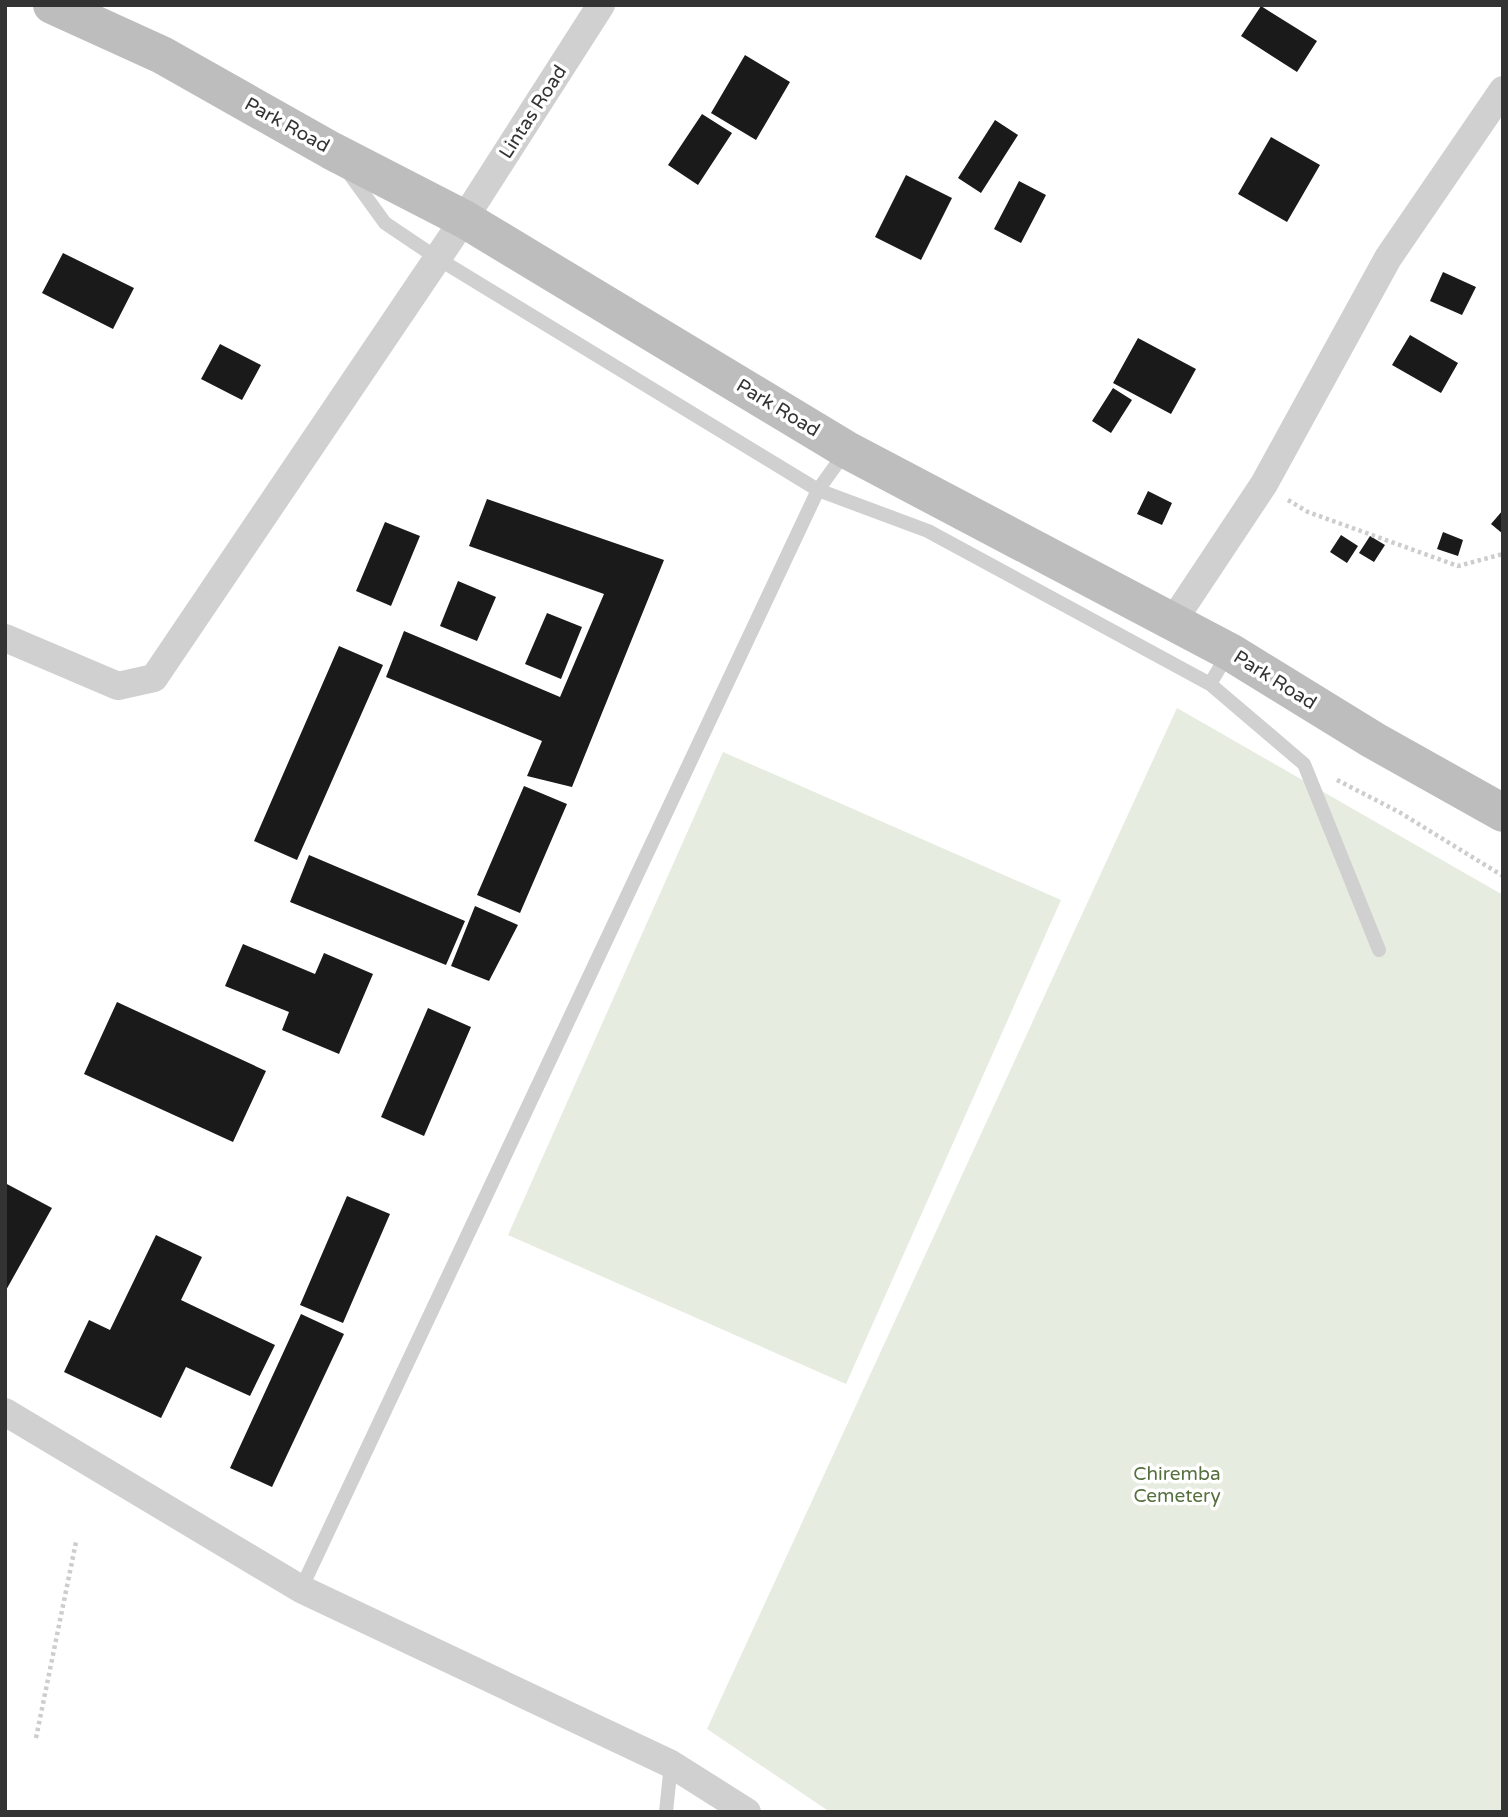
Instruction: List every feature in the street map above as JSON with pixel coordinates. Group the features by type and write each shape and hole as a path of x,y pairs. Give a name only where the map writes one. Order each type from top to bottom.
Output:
{"street":[{"name":"Park Road","path":"52,5 162,55 332,151 464,219 847,450 1230,652 1373,740 1503,813"},
{"name":"Lintas Road","path":"5,638 118,686 154,678 464,219 601,5"},
{"path":"1173,621 1264,484 1388,258 1503,90"},
{"path":"5,1412 301,1589 671,1764 747,1812"}],"lane":[{"path":"332,151 385,223 818,490 928,531 1210,684 1304,764 1379,950"},
{"path":"301,1589 818,490 847,450"},
{"path":"1210,684 1230,652"},
{"path":"666,1812 671,1764"}],"path":[{"path":"1264,484 1308,513 1458,566 1503,554"},
{"path":"1304,764 1399,812 1503,876"},
{"path":"36,1738 76,1542"}],"green space":[{"name":"Chiremba Cemetery","path":"1177,708 1503,895 1503,1812 830,1812 707,1729"},
{"path":"723,752 1061,900 846,1384 508,1235"}],"building":[{"path":"1261,6 1317,41 1297,72 1241,36"},
{"path":"745,55 790,82 756,140 711,113"},
{"path":"702,114 732,133 698,185 668,165"},
{"path":"995,120 1018,135 981,193 958,178"},
{"path":"1271,137 1320,165 1287,222 1238,194"},
{"path":"906,175 952,198 921,260 875,237"},
{"path":"1019,181 1046,195 1021,243 994,229"},
{"path":"63,253 134,288 113,329 42,293"},
{"path":"1443,272 1476,287 1462,315 1430,301"},
{"path":"1410,335 1458,363 1441,393 1392,365"},
{"path":"1138,338 1196,369 1171,414 1113,383"},
{"path":"220,344 261,365 242,400 201,379"},
{"path":"1113,388 1132,400 1111,433 1092,421"},
{"path":"1148,491 1172,503 1162,525 1137,514"},
{"path":"487,499 664,560 572,787 527,776 542,741 386,677 404,631 560,697 604,594 469,546"},
{"path":"1503,510 1503,534 1491,524"},
{"path":"385,522 420,536 391,606 356,591"},
{"path":"1443,532 1463,540 1458,556 1437,549"},
{"path":"1341,535 1358,546 1347,563 1330,552"},
{"path":"1370,536 1385,545 1374,562 1359,553"},
{"path":"458,581 496,597 477,641 440,626"},
{"path":"547,613 582,627 561,679 525,664"},
{"path":"339,646 383,665 297,860 254,841"},
{"path":"524,786 567,804 520,913 477,895"},
{"path":"309,855 465,921 446,965 290,902"},
{"path":"475,906 518,925 489,981 451,966"},
{"path":"243,944 315,974 324,953 373,974 339,1054 282,1030 289,1012 225,986"},
{"path":"117,1002 266,1071 233,1142 84,1074"},
{"path":"428,1008 471,1027 424,1136 381,1117"},
{"path":"5,1183 52,1208 5,1292"},
{"path":"347,1196 390,1214 343,1323 300,1305"},
{"path":"156,1235 202,1257 181,1300 275,1345 250,1396 186,1367 161,1418 64,1372 89,1320 110,1330"},
{"path":"301,1314 344,1334 272,1487 230,1468"}]}
